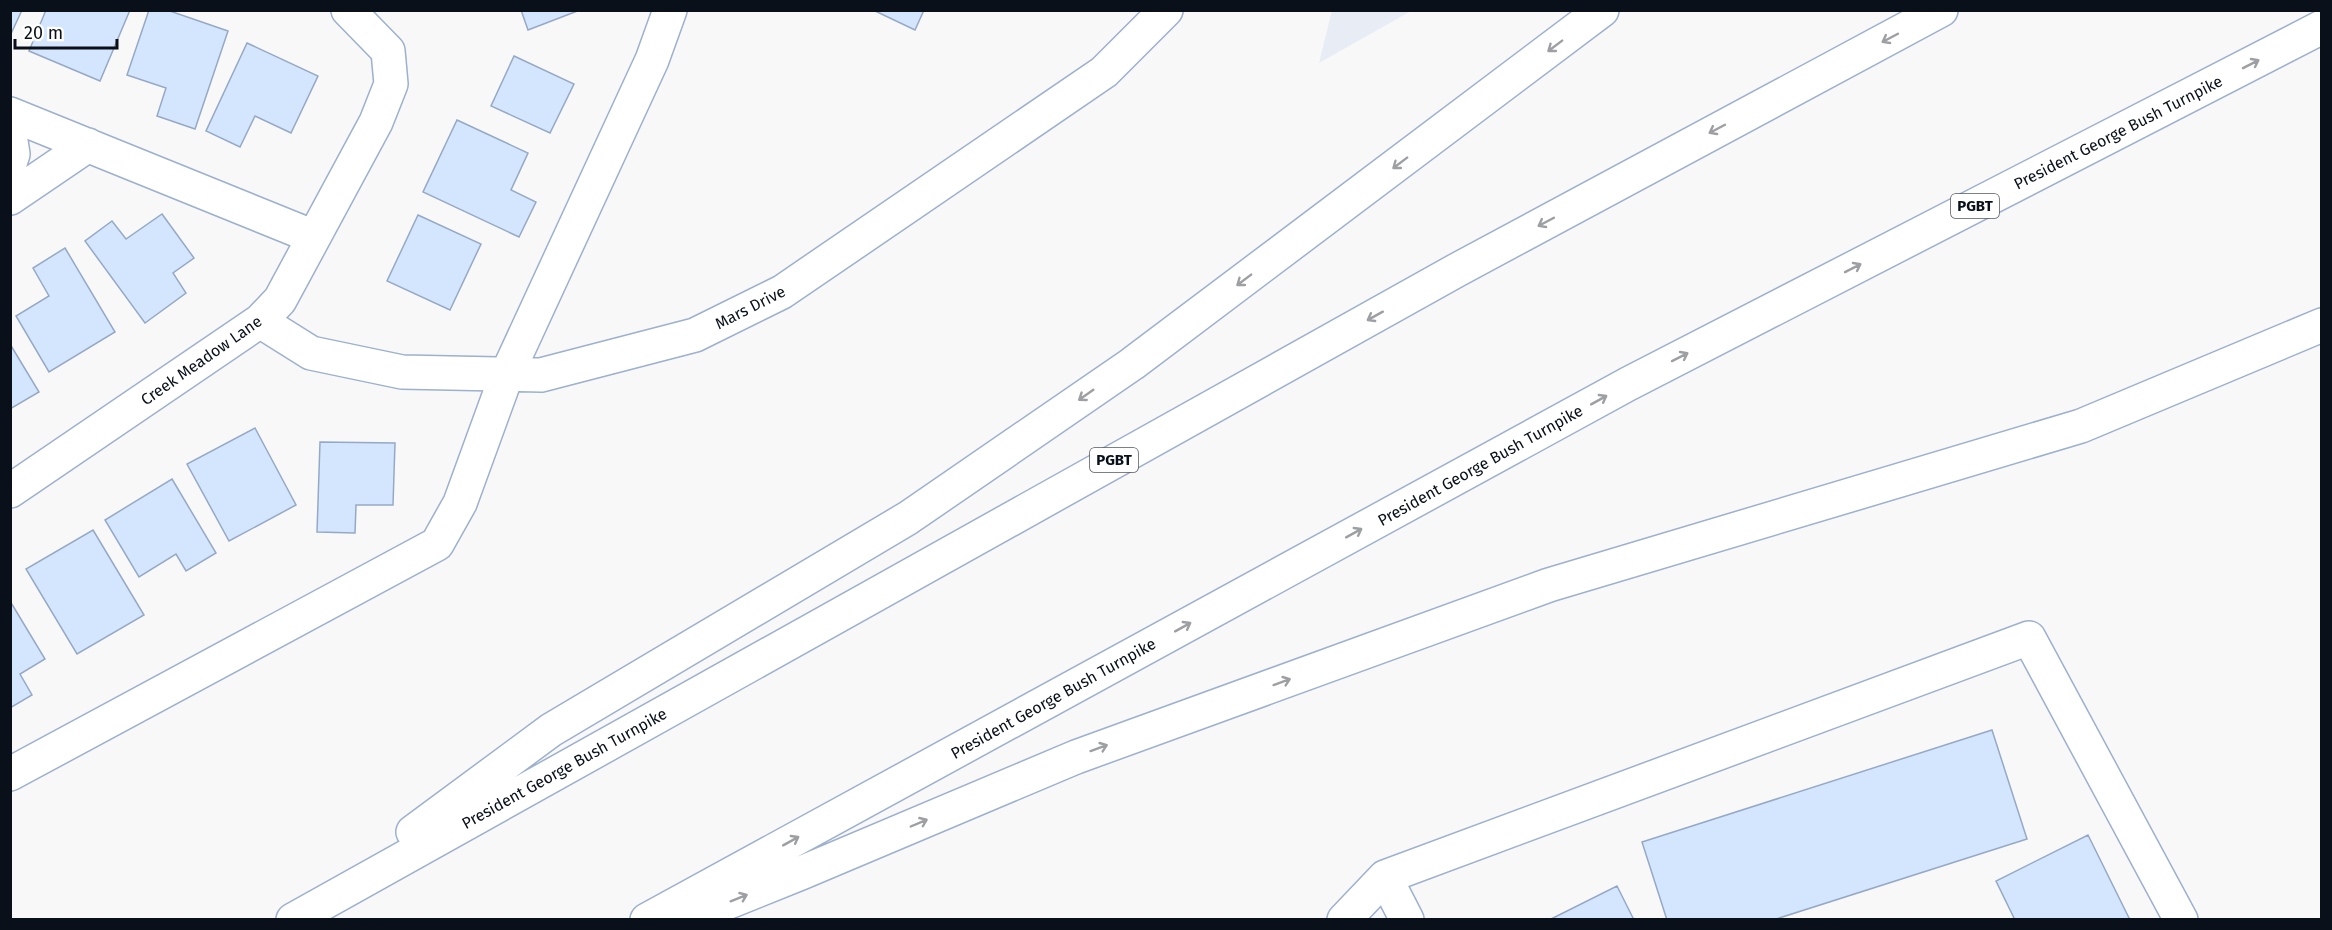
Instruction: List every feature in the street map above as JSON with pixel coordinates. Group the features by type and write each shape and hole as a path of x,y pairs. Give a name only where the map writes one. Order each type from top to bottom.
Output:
{"main road":[{"name":"Creek Meadow Lane","path":"10,491 260,321 280,300 376,122 391,84 388,51 348,10"},
{"path":"10,774 437,544 460,503 507,374 652,60 670,10"},
{"name":"Mars Drive","path":"260,321 311,353 402,372 541,375 695,335 782,292 1104,72 1166,10"},
{"path":"296,918 551,730 908,518 1122,370 1602,10"},
{"name":"President George Bush Turnpike","path":"296,918 1418,292 1941,10"},
{"name":"President George Bush Turnpike","path":"647,920 1628,384 2322,27"},
{"path":"10,114 314,237"},
{"path":"10,135 13,154 10,163"},
{"path":"10,198 88,145"},
{"path":"684,920 1109,744 1549,585 2081,426 2322,325"},
{"path":"1344,920 1385,877 2029,638 2181,920"},
{"path":"1385,877 1407,920"}],"shaded area":[{"path":"1332,10 1411,10 1411,11 1319,63"}],"building":[{"path":"10,10 22,10 10,36"},
{"path":"46,10 130,10 100,81 29,51"},
{"path":"149,10 167,10 228,31 195,129 157,116 166,88 127,75"},
{"path":"521,10 580,10 528,30"},
{"path":"873,10 924,10 915,30"},
{"path":"247,43 318,76 291,133 255,116 240,147 206,131"},
{"path":"514,56 574,84 550,133 491,106"},
{"path":"457,120 528,153 511,190 536,202 519,237 423,192"},
{"path":"162,214 194,258 173,273 186,293 145,323 85,241 112,221 126,239"},
{"path":"418,215 481,244 450,310 387,281"},
{"path":"65,248 115,332 49,372 16,316 49,296 33,268"},
{"path":"10,344 39,392 10,409"},
{"path":"255,428 296,505 229,541 187,464"},
{"path":"320,442 395,443 393,505 356,505 355,533 317,532"},
{"path":"172,479 216,553 186,571 176,554 139,577 105,520"},
{"path":"93,530 144,615 77,654 26,569"},
{"path":"10,601 45,659 20,674 32,695 10,708"},
{"path":"1992,730 2027,839 1773,920 1667,920 1642,842"},
{"path":"2088,835 2130,920 2015,920 1996,881"},
{"path":"1617,886 1634,920 1549,920"}]}
